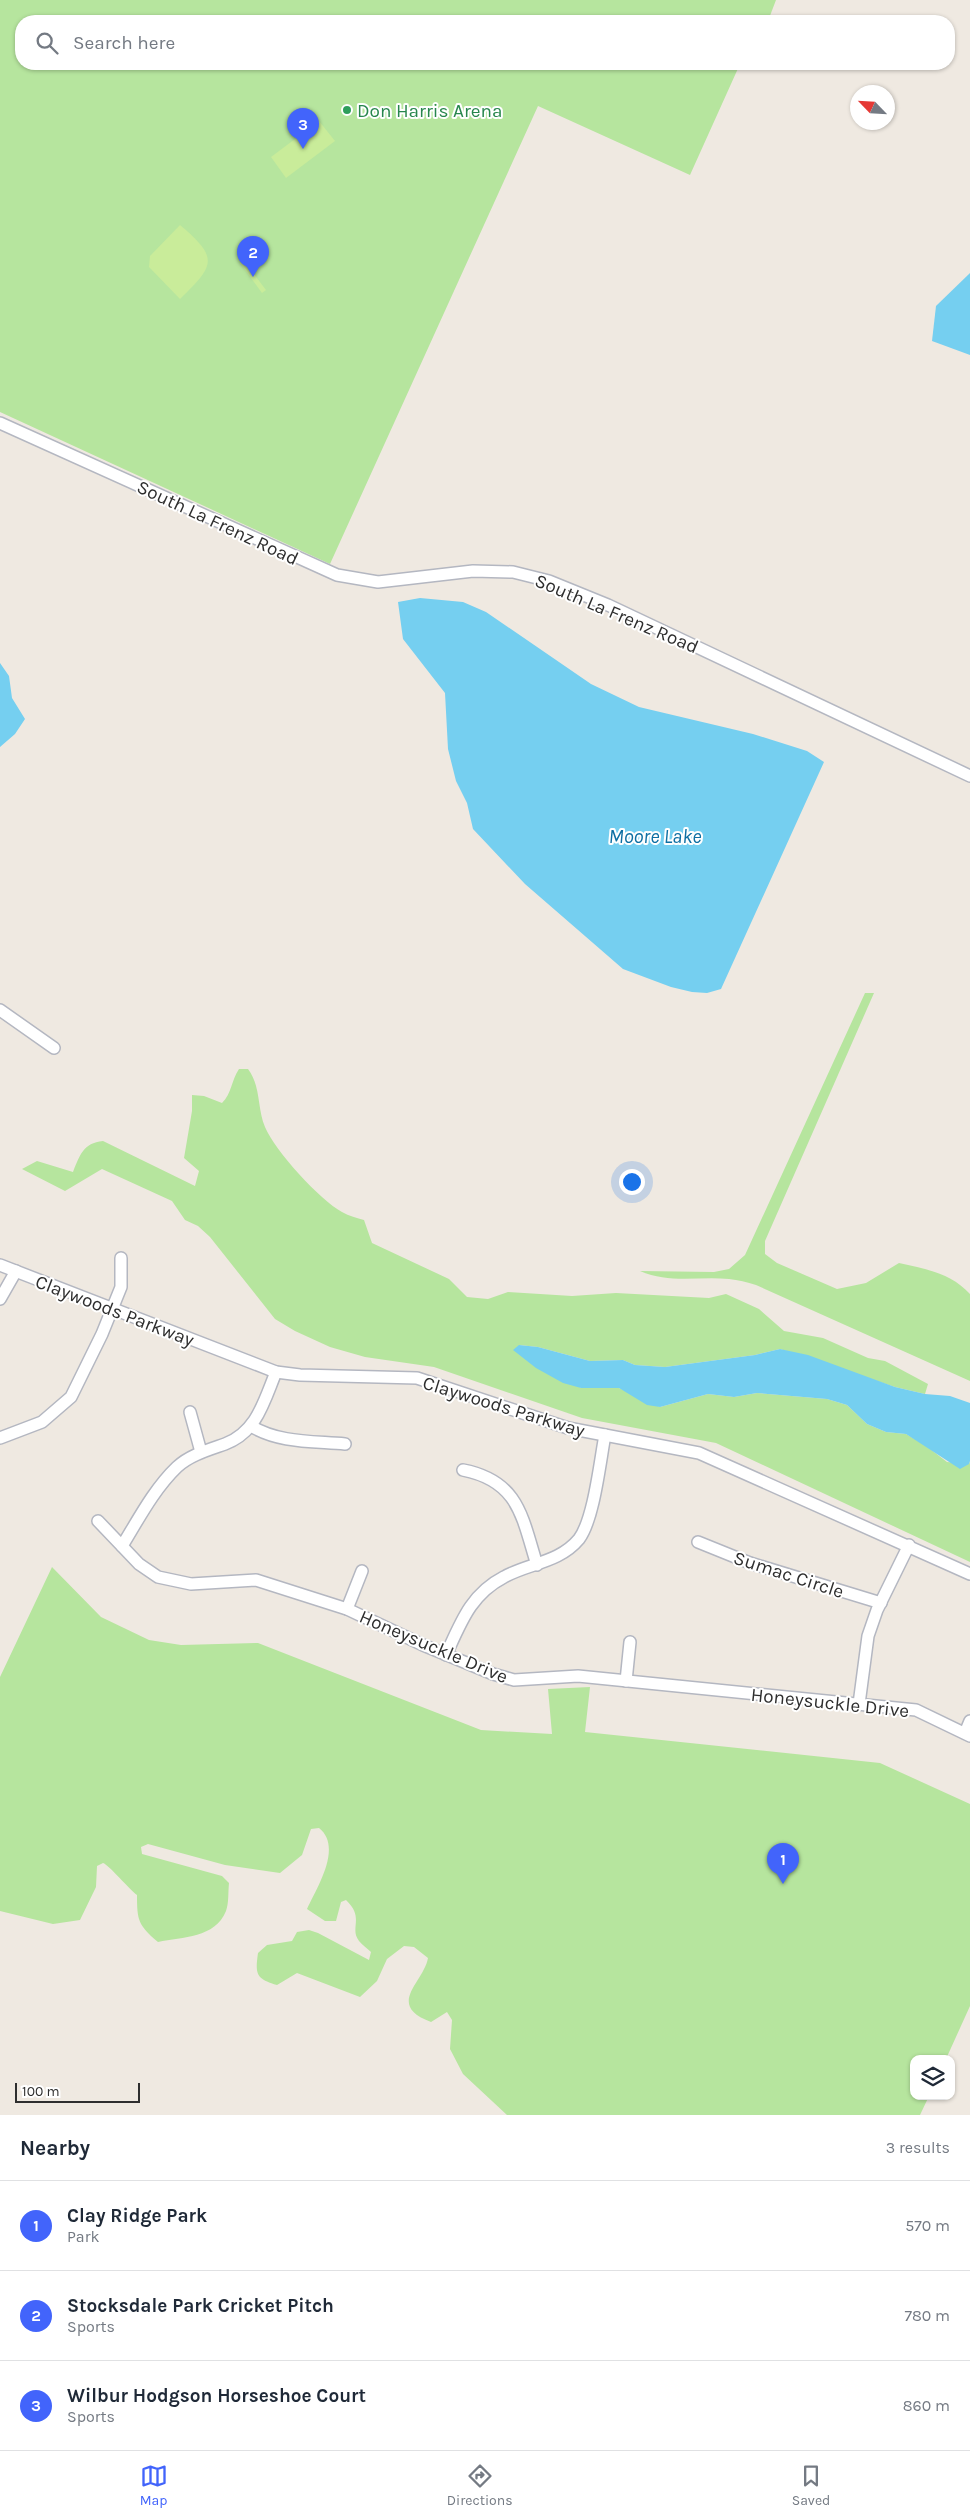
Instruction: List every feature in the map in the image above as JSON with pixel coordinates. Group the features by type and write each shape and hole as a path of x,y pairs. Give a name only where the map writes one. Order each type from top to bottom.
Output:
{"street":[{"name":"South La Frenz Road","path":"0,423 337,575 378,582 494,571 532,575 549,581 608,605 969,774"},
{"path":"0,1010 54,1048"},
{"path":"0,1438 42,1422 71,1397 82,1378 121,1287 121,1258"},
{"name":"Claywoods Parkway","path":"0,1265 113,1307 164,1330 276,1372 300,1375 418,1378 568,1428 699,1453 909,1545 970,1574"},
{"path":"0,1300 16,1271"},
{"path":"122,1546 156,1492 177,1467 200,1452 226,1444 243,1435 251,1426 257,1419 276,1372"},
{"path":"190,1412 200,1452"},
{"path":"251,1426 267,1436 288,1440 345,1444"},
{"path":"446,1654 467,1608 487,1588 505,1576 537,1565 565,1551 579,1539 588,1522 605,1435"},
{"path":"462,1470 483,1474 507,1490 516,1502 537,1565"},
{"name":"Honeysuckle Drive","path":"98,1521 139,1564 158,1577 174,1582 192,1584 256,1580 347,1609 493,1674 514,1680 578,1676 916,1710 967,1735"},
{"name":"Sumac Circle","path":"698,1542 750,1563 881,1603"},
{"path":"858,1704 868,1636 881,1603 909,1545"},
{"path":"347,1609 362,1571"},
{"path":"626,1681 630,1642"},
{"path":"967,1735 970,1720"}],"green space":[{"path":"0,0 776,0 770,15 15,15 15,70 737,70 690,175 538,106 330,564 0,412"},
{"path":"319,121 335,141 286,178 271,157"},
{"path":"180,225 201,246 208,262 200,278 180,299 149,267 150,256"},
{"path":"244,261 266,290 262,293 240,263"},
{"path":"865,993 874,993 765,1241 765,1254 777,1263 837,1289 866,1283 899,1263 937,1273 955,1281 970,1294 970,1381 756,1285 718,1278 684,1279 662,1277 640,1271 714,1272 729,1269 745,1255"},
{"path":"239,1069 248,1069 252,1076 265,1127 270,1137 299,1174 322,1197 342,1212 364,1220 372,1243 449,1279 467,1297 488,1299 508,1292 572,1296 616,1293 709,1298 726,1294 759,1309 784,1331 823,1338 868,1358 885,1361 928,1384 925,1394 895,1387 780,1349 755,1355 665,1367 635,1365 623,1360 590,1361 538,1347 519,1345 581,1388 619,1388 660,1407 708,1394 734,1397 757,1393 827,1399 847,1405 867,1424 886,1432 906,1434 925,1445 947,1462 969,1464 970,1461 970,1562 716,1443 582,1418 434,1367 365,1357 330,1347 295,1331 275,1319 210,1237 198,1226 185,1220 172,1201 102,1169 65,1191 22,1169 37,1161 73,1172 83,1151 91,1144 103,1141 195,1186 199,1171 184,1158 192,1111 192,1095 204,1096 222,1103 228,1095"},
{"path":"52,1567 101,1617 149,1640 181,1645 258,1643 481,1730 552,1734 548,1689 590,1687 585,1732 880,1763 970,1804 970,2006 948,2055 910,2055 910,2100 927,2100 920,2115 507,2115 463,2074 450,2049 452,2020 447,2012 431,2022 418,2015 411,2008 409,2001 411,1993 428,1958 414,1947 404,1946 387,1959 377,1981 360,1997 297,1973 277,1985 258,1975 258,1953 267,1945 292,1941 297,1932 309,1930 369,1960 371,1952 356,1936 355,1912 346,1900 341,1902 336,1921 325,1921 307,1909 322,1879 328,1856 329,1846 326,1836 319,1828 311,1829 302,1855 280,1873 225,1865 148,1844 141,1847 142,1854 222,1876 229,1883 227,1908 221,1920 214,1927 197,1935 158,1942 146,1931 140,1922 137,1910 137,1895 103,1863 97,1866 96,1887 80,1920 53,1924 0,1911 0,1677"}],"water":[{"path":"970,273 970,355 932,341 936,306"},
{"name":"Moore Lake","path":"420,598 463,602 486,612 591,684 639,707 753,734 807,751 824,762 721,989 707,993 692,992 671,987 623,969 525,884 473,829 467,803 456,781 448,749 445,693 403,639 398,602"},
{"path":"0,663 9,676 12,698 25,719 15,734 0,747"},
{"path":"519,1345 538,1347 590,1361 623,1360 635,1365 665,1367 755,1355 780,1349 808,1355 895,1387 925,1394 950,1396 970,1403 970,1461 969,1464 960,1469 906,1434 886,1432 867,1424 847,1405 827,1399 757,1393 734,1397 708,1394 660,1407 647,1405 619,1388 581,1388 563,1383 536,1368 513,1350"}],"place":[{"name":"Don Harris Arena","path":"347,110"},
{"name":"Wilbur Hodgson Horseshoe Court","path":"303,149"},
{"name":"Stocksdale Park Cricket Pitch","path":"253,277"},
{"name":"Clay Ridge Park","path":"783,1884"}]}
